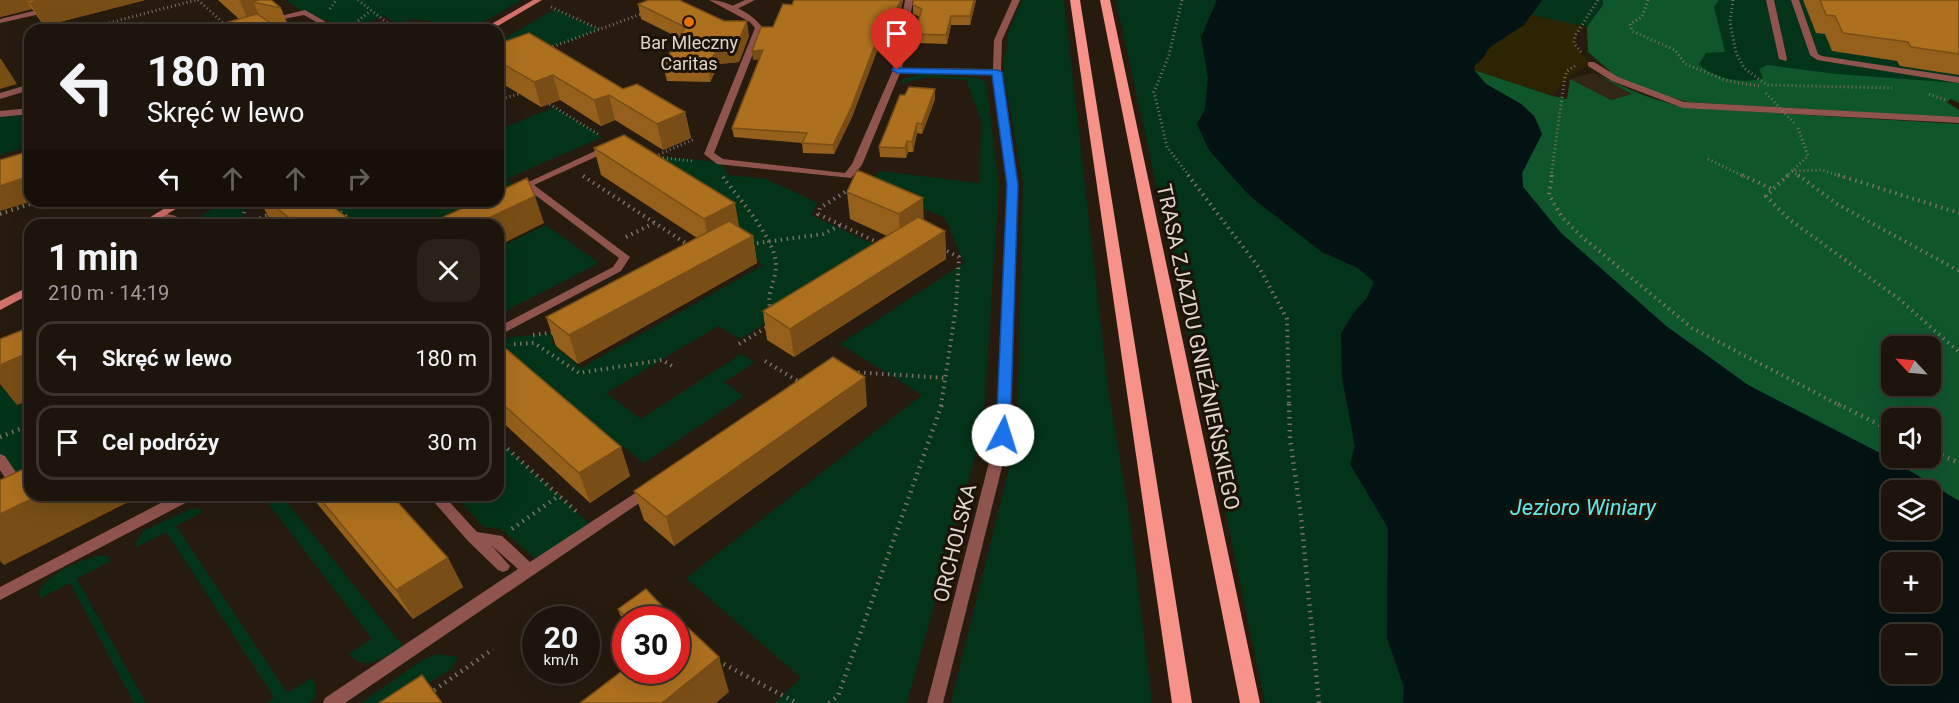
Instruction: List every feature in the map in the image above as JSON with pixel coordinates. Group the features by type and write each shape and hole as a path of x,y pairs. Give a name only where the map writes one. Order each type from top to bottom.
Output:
{"main road":[{"path":"1075,0 1182,703"},
{"name":"TRASA ZJAZDU GNIEŹNIEŃSKIEGO","path":"1105,0 1250,703"}],"street":[{"path":"496,24 538,0"},
{"path":"713,0 753,20 759,28 709,154 720,162 848,176 857,165 897,70 909,0"},
{"path":"730,9 751,0"},
{"name":"ORCHOLSKA","path":"934,703 1003,435 1012,185 997,72 998,40 1016,0"},
{"path":"1770,0 1783,59"},
{"path":"1796,0 1814,55 1820,58 1959,80"},
{"path":"0,21 57,7"},
{"path":"255,23 295,12 305,12 326,24"},
{"path":"1591,64 1615,79 1683,105 1959,120"},
{"path":"897,70 997,72"},
{"path":"0,96 24,89"},
{"path":"0,114 24,112"},
{"path":"504,329 617,269 625,257 527,185 615,145"},
{"path":"153,219 174,207"},
{"path":"160,215 173,219"},
{"path":"0,306 24,292"},
{"path":"0,459 24,495"},
{"path":"331,703 662,481"},
{"path":"0,594 177,501"},
{"path":"440,501 503,566"},
{"path":"473,537 497,540 529,570"}],"path":[{"path":"105,24 197,0 224,24"},
{"path":"358,0 389,24"},
{"path":"1182,0 1169,55 1154,92 1167,147 1260,269 1287,319 1290,438 1301,517 1319,703"},
{"path":"1591,64 1574,43 1575,36 1598,0"},
{"path":"1648,0 1642,17 1630,24 1632,31 1675,50 1685,64 1728,81 1759,86 1767,85"},
{"path":"550,7 599,30"},
{"path":"354,24 370,11"},
{"path":"543,50 649,11"},
{"path":"1591,64 1571,67 1565,76 1549,195 1558,212 1581,236 1692,328 1776,374 1881,426"},
{"path":"1759,86 1801,132 1808,156 1766,196 1791,220 1899,299 1959,352"},
{"path":"504,97 532,92"},
{"path":"539,97 629,154 720,162 722,176 768,242 776,265 766,300 772,315"},
{"path":"654,157 720,128"},
{"path":"1708,159 1772,189"},
{"path":"568,166 695,249"},
{"path":"1792,171 1822,170 1959,213"},
{"path":"581,175 591,171"},
{"path":"1792,171 1837,204 1959,271"},
{"path":"848,176 853,186 819,208 818,214 882,245"},
{"path":"0,214 24,206"},
{"path":"334,207 350,219"},
{"path":"258,219 273,213"},
{"path":"609,245 655,223"},
{"path":"746,244 824,234 841,225"},
{"path":"829,703 838,696 943,400 956,307 959,257 934,244"},
{"path":"739,345 776,322"},
{"path":"532,335 553,333 562,329"},
{"path":"510,344 534,343 579,373 662,360 672,366"},
{"path":"765,361 803,385"},
{"path":"842,375 853,372 947,378"},
{"path":"0,436 24,427"},
{"path":"504,445 593,527"},
{"path":"1941,455 1959,463"},
{"path":"497,540 560,495"},
{"path":"423,698 493,649"},
{"path":"708,656 798,703"}],"shaded area":[{"path":"1592,73 1633,94 1611,100 1570,79"}],"green space":[{"path":"286,0 522,0 479,24 446,24 414,19 397,24 384,16 363,24 335,24 327,20 316,22"},
{"path":"1022,0 1064,0 1108,388 1130,520 1152,703 951,703 1017,436 1023,183 1004,76 1003,55 1006,54 1008,32"},
{"path":"1116,0 1217,0 1201,37 1208,77 1205,110 1197,124 1255,200 1322,252 1358,268 1375,282 1367,298 1352,315 1348,404 1355,446 1351,464 1388,528 1387,638 1404,687 1403,703 1265,703"},
{"path":"1542,0 1959,0 1959,103 1951,99 1946,102 1959,110 1688,102 1603,72 1610,71 1588,52 1587,27 1531,15"},
{"path":"1603,0 1719,0 1714,7 1725,52 1706,53 1699,64 1712,73 1729,79 1755,80 1763,78 1759,69 1767,65 1837,74 1959,83 1959,103 1951,99 1946,102 1959,110 1959,118 1688,102 1666,96 1603,72 1610,71 1588,52 1587,27 1603,5"},
{"path":"555,9 599,30 504,64 504,39"},
{"path":"1474,70 1567,99 1570,79 1611,100 1632,94 1594,73 1652,98 1690,108 1959,124 1959,501 1941,491 1941,480 1921,480 1899,468 1941,468 1941,408 1881,408 1881,458 1748,385 1666,326 1561,233 1523,187 1522,173 1542,134 1534,116 1521,104 1486,84"},
{"path":"921,74 977,78 986,82 999,185 983,428 907,703 775,703 801,678 686,578 922,395 840,344 964,263 945,218 871,186 879,171 980,183 981,120 966,80 927,77 900,84 903,79"},
{"path":"555,107 602,137 506,179 512,185 504,186 504,128"},
{"path":"24,114 24,148 0,155 0,116"},
{"path":"629,154 720,162 728,175 766,179 818,203 811,215 886,250 740,339 718,326 606,393 641,419 741,354 755,362 724,382 744,396 644,463 509,359 504,352 504,341 511,337 553,333 552,343 581,368 763,265 727,242"},
{"path":"527,185 543,196 493,219 350,219 334,207 504,207 504,186"},
{"path":"216,207 245,207 242,219 195,219"},
{"path":"546,225 599,263 504,312 504,245"},
{"path":"4,385 17,405 24,402 24,499 0,517 12,477 0,459 0,387"},
{"path":"504,445 593,527 541,563 501,529 484,527 460,501 504,501"},
{"path":"267,501 286,501 403,646 369,663 355,660 349,654 372,639"},
{"path":"191,509 199,509 203,512 176,526 287,693 311,678 315,683 315,697 310,703 267,703 274,697 166,532 137,547 135,544 143,531"},
{"path":"106,555 111,561 77,579 146,703 134,703 70,583 41,598 38,592 50,578 68,567 87,559"},
{"path":"437,654 458,657 452,668 400,703 361,703 422,660"}],"sand":[{"path":"1531,15 1582,26 1575,36 1574,43 1591,64 1570,75 1553,96 1474,70 1475,65 1490,47 1522,25"}],"water":[{"name":"Jezioro Winiary","path":"1217,0 1542,0 1524,25 1490,47 1475,65 1474,70 1486,84 1521,104 1534,116 1542,134 1522,173 1523,187 1561,233 1666,326 1748,385 1881,453 1881,468 1905,468 1925,480 1881,480 1881,540 1941,540 1941,490 1959,501 1959,703 1403,703 1404,687 1387,638 1388,528 1350,464 1355,446 1342,378 1341,334 1352,315 1367,298 1374,282 1358,268 1322,252 1255,200 1209,150 1197,124 1205,110 1208,77 1201,37"}],"building":[{"path":"271,0 281,8 253,2"},
{"path":"649,0 679,0 724,21 747,21 736,47 717,49 708,66 663,65 685,27 638,4"},
{"path":"794,0 901,0 885,34 879,34 851,108 833,145 802,143 807,133 732,128 763,50 752,51 761,27 773,27 783,4 792,5"},
{"path":"913,0 974,0 970,16 951,16 946,35 914,34 922,9 913,5"},
{"path":"1820,0 1959,0 1959,54 1911,47 1908,42 1843,33 1835,16 1826,15"},
{"path":"257,14 272,24 221,24"},
{"path":"529,33 623,89 637,84 685,112 657,124 609,95 594,100 553,75 534,82 504,64 504,42"},
{"path":"909,87 935,89 922,124 917,123 912,142 907,141 905,148 879,147 900,95 905,95"},
{"path":"624,135 735,203 704,219 594,148"},
{"path":"24,153 24,178 0,186 0,160"},
{"path":"857,170 923,198 899,214 847,192"},
{"path":"527,178 535,196 487,219 439,219 465,207 504,207 504,189"},
{"path":"276,207 333,207 349,219 290,219"},
{"path":"918,217 945,231 790,329 763,311"},
{"path":"729,221 753,236 569,335 546,317"},
{"path":"24,329 24,355 0,365 0,339"},
{"path":"504,347 621,447 579,473 504,405"},
{"path":"833,357 865,377 666,517 634,491"},
{"path":"24,469 24,501 27,501 0,514 0,480"},
{"path":"322,501 396,501 448,558 396,590"},
{"path":"646,589 662,606 622,606"},
{"path":"690,630 719,657 690,680"},
{"path":"422,675 442,703 379,703"},
{"path":"612,679 612,684 686,684 662,703 580,703"}],"place":[{"name":"Bar Mleczny Caritas","path":"689,22"}],"route":[{"path":"897,70 997,72 1012,185 1006,406 1003,435"}]}
